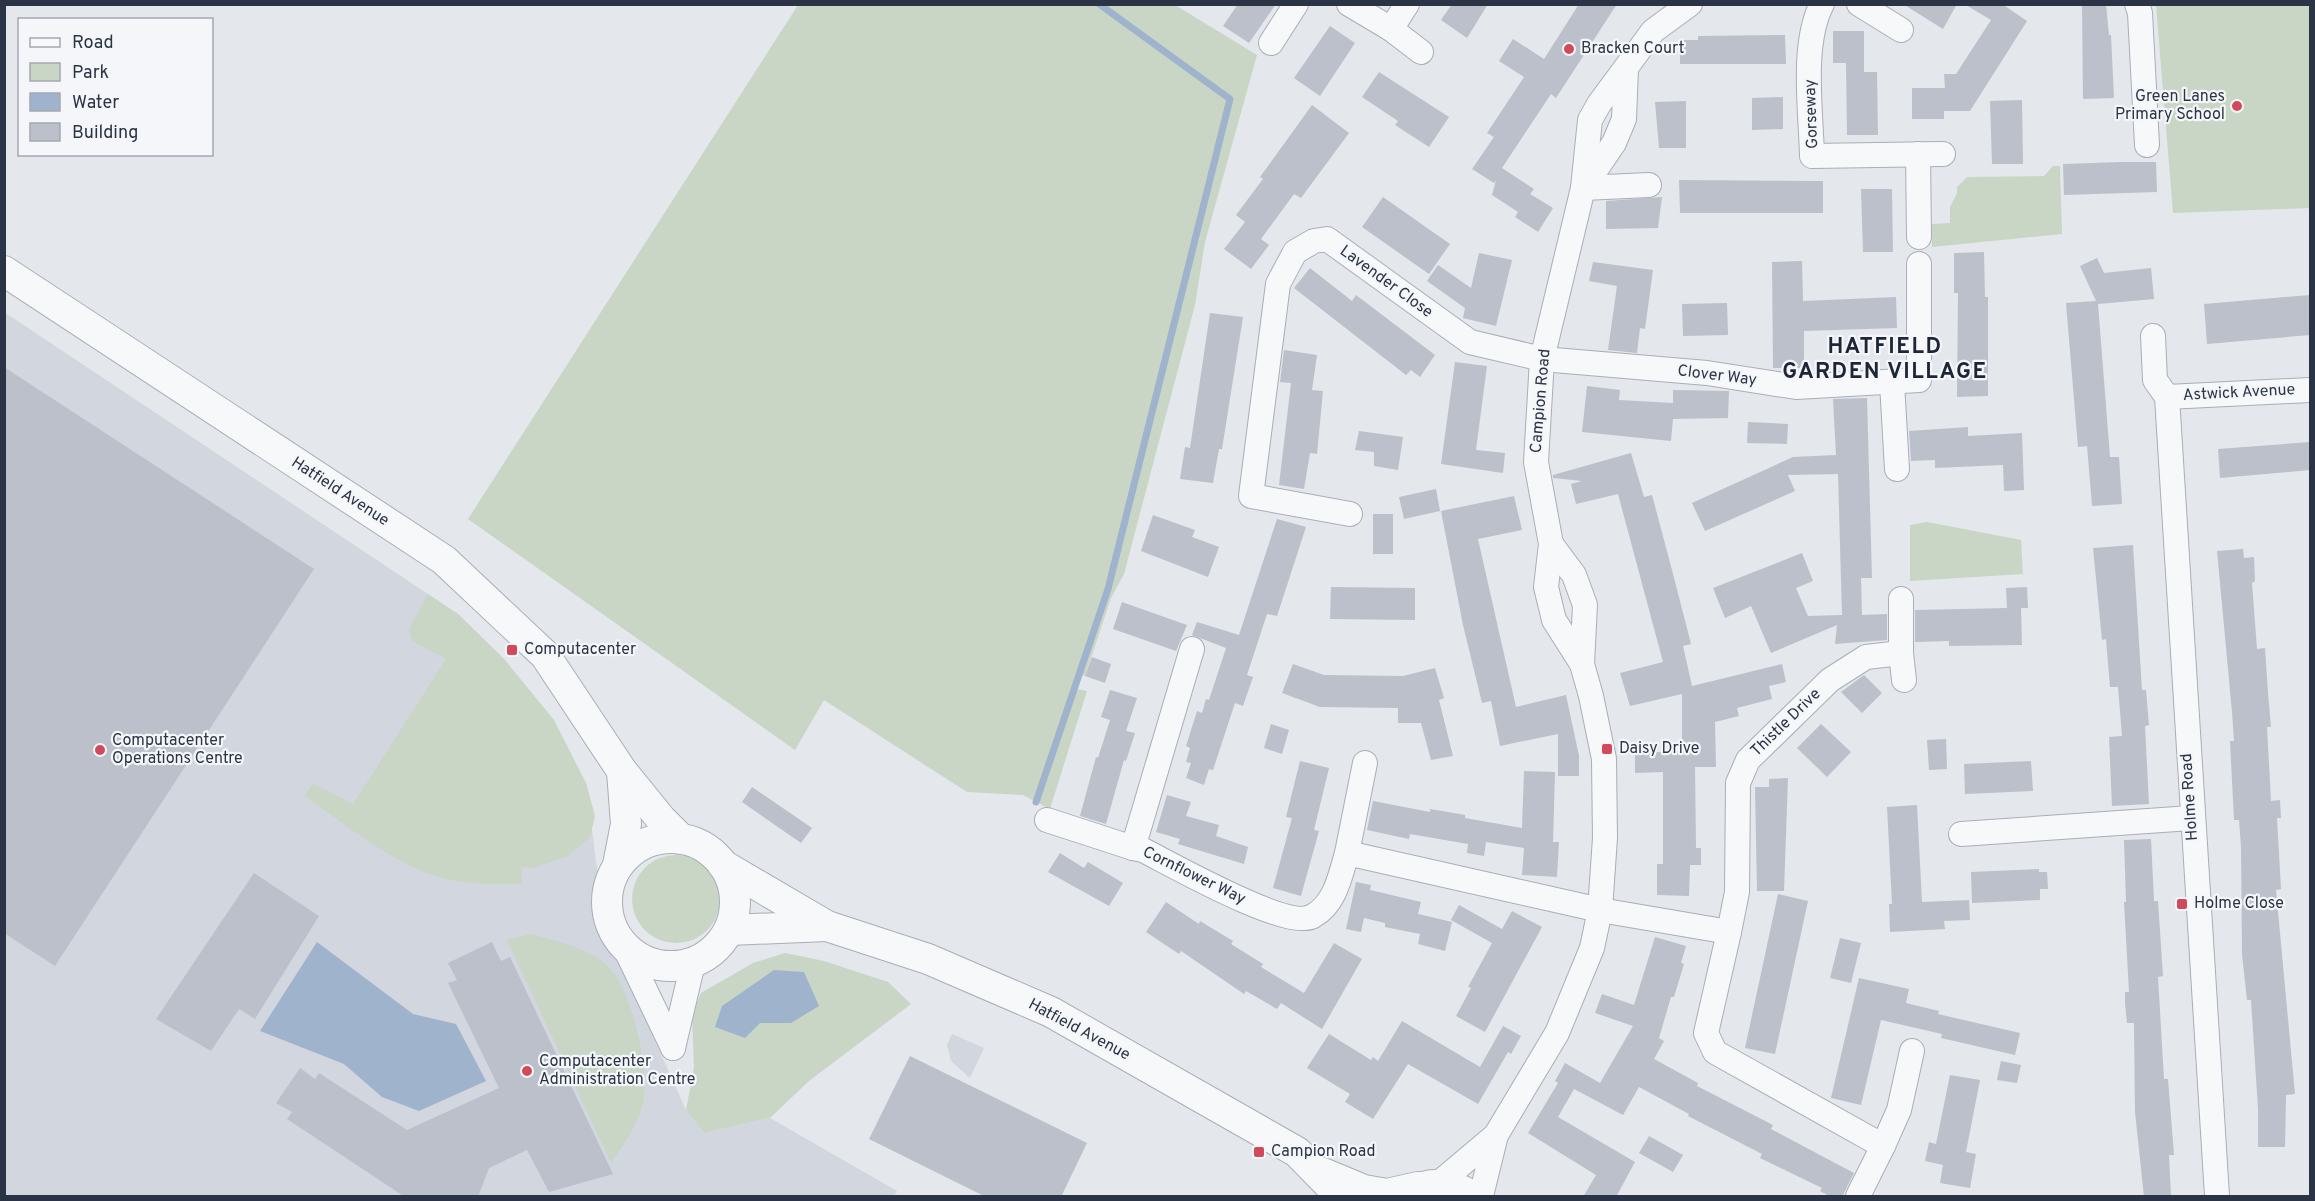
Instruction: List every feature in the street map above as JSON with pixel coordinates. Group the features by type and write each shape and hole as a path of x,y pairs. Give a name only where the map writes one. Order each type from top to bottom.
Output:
{"street":[{"path":"1271,43 1296,4"},
{"path":"1349,4 1391,29 1421,52"},
{"path":"1391,29 1407,4"},
{"name":"Campion Road","path":"1582,664 1564,639 1551,610 1546,587 1551,544 1536,462 1542,359 1583,188 1614,143 1624,119 1626,69 1653,32 1690,4"},
{"name":"Gorseway","path":"1822,4 1815,18 1810,49 1812,156 1943,154"},
{"path":"1858,4 1901,30"},
{"path":"2137,4 2140,13 2147,146"},
{"path":"1918,154 1919,237"},
{"path":"1583,188 1649,185"},
{"name":"Lavender Close","path":"1350,514 1251,496 1278,284 1295,252 1314,241 1327,239 1470,342 1542,359"},
{"name":"Clover Way","path":"1542,359 1707,373 1796,387 1919,380 1919,264"},
{"name":"Hatfield Avenue","path":"4,271 444,560 545,655 622,771 661,819 681,839"},
{"path":"2153,336 2155,380 2167,397"},
{"path":"1892,383 1897,468"},
{"name":"Astwick Avenue","path":"2167,397 2310,390"},
{"name":"Holme Road","path":"2167,397 2217,1197"},
{"name":"Campion Road","path":"1496,1135 1557,1033 1592,948 1600,910 1605,838 1604,759 1582,664 1585,605 1574,575 1551,544"},
{"path":"1901,599 1901,652 1904,680"},
{"name":"Cornflower Way","path":"1192,649 1133,848 1143,850 1236,898 1289,918 1310,918 1327,907 1338,882 1347,853 1365,763"},
{"name":"Thistle Drive","path":"1729,932 1737,892 1738,783 1748,760 1830,680 1866,657 1901,652"},
{"name":"Hatfield Avenue","path":"618,865 626,824 622,771"},
{"path":"1961,834 2192,818"},
{"path":"1047,820 1133,848"},
{"path":"625,948 654,964 670,967 693,963 706,956 722,941 729,930 735,910 733,888 723,866 701,846 681,839 649,842 635,849 618,865 606,898 608,914 617,938 625,948 673,1048 693,963"},
{"path":"1347,853 1600,910 1729,932 1706,1034 1715,1052 1883,1146"},
{"name":"Hatfield Avenue","path":"723,866 827,926 928,959 1051,1012 1297,1152 1340,1197"},
{"name":"Hatfield Avenue","path":"729,930 827,926"},
{"path":"1858,1197 1899,1110 1912,1051"},
{"path":"1419,1189 1496,1135"},
{"path":"1481,1197 1496,1135"},
{"name":"Hatfield Avenue","path":"1315,1169 1364,1190 1387,1194 1419,1189"},
{"path":"1419,1189 1454,1187 1471,1197"}],"shaded area":[{"path":"4,312 458,614 505,660 586,783 597,869 613,947 686,1110 704,1133 770,1118 897,1191 894,1196 5,1196"},
{"path":"952,1034 984,1048 970,1078 951,1061 947,1045"}],"green space":[{"path":"798,5 1175,5 1257,55 1205,242 1195,305 1124,574 1111,598 1085,676 1082,675 1077,689 1087,691 1050,809 1023,795 967,792 824,700 795,750 468,519"},
{"name":"Green Lanes Primary School","path":"2156,5 2310,5 2310,208 2173,213"},
{"path":"2053,166 2060,166 2062,234 1932,247 1932,224 1950,223 1950,207 1957,193 1957,187 1967,177 2044,176"},
{"path":"1927,522 2021,540 2023,574 1910,581 1910,525"},
{"path":"428,594 458,614 505,660 554,720 586,783 595,816 590,837 568,856 534,868 522,867 522,884 456,881 435,876 400,861 304,796 313,783 353,804 446,659 412,641 409,629"},
{"path":"667,855 685,855 701,862 713,874 720,890 720,908 713,924 701,936 685,943 667,943 651,936 639,924 632,908 632,890 639,874 651,862"},
{"path":"530,934 574,946 604,963 620,983 634,1017 644,1076 642,1107 629,1136 611,1163 507,940"},
{"path":"785,953 824,961 888,982 911,1004 809,1081 770,1118 704,1133 686,1110 694,1068 692,1015 701,993 753,963"}],"water":[{"path":"317,942 413,1014 456,1024 486,1081 419,1111 382,1097 344,1064 260,1031"},
{"path":"774,970 804,972 819,1006 791,1023 760,1023 745,1038 715,1027 722,1006"}],"building":[{"path":"1238,4 1276,4 1249,43 1223,26"},
{"path":"1452,4 1488,4 1467,38 1441,20"},
{"path":"1579,4 1617,4 1556,98 1551,94 1502,168 1534,189 1530,194 1553,208 1538,232 1515,217 1518,212 1492,195 1496,180 1494,183 1472,169 1494,137 1487,133 1524,77 1499,61 1513,39 1544,59"},
{"path":"1903,4 1957,4 1943,29"},
{"path":"1964,4 2002,4 2027,21 1970,111 1944,111 1944,119 1912,119 1912,88 1945,88 1944,74 1956,74 1991,20"},
{"path":"2082,4 2106,4 2109,35 2111,35 2114,98 2083,99"},
{"path":"1330,26 1355,43 1320,96 1294,78"},
{"path":"1833,31 1864,31 1864,72 1877,72 1878,135 1847,135 1846,63 1833,63"},
{"path":"1785,35 1786,64 1680,64 1680,40 1698,40 1698,36"},
{"path":"1379,72 1449,117 1429,147 1395,125 1398,121 1362,97"},
{"path":"1783,97 1783,129 1752,130 1752,98"},
{"path":"2022,100 2023,164 1992,164 1990,101"},
{"path":"1686,101 1686,148 1659,148 1655,102"},
{"path":"1312,105 1349,133 1301,198 1294,194 1261,239 1269,245 1251,269 1224,249 1245,222 1236,215 1263,179 1260,177"},
{"path":"2156,162 2157,192 2064,195 2063,164"},
{"path":"1679,180 1823,181 1823,213 1680,213"},
{"path":"1861,189 1892,189 1893,252 1863,252"},
{"path":"1383,197 1450,244 1429,274 1362,227"},
{"path":"1662,197 1658,228 1606,229 1606,201"},
{"path":"1984,252 1985,297 1988,297 1988,396 1957,397 1958,293 1954,293 1954,253"},
{"path":"1479,253 1512,260 1496,326 1463,318 1465,308 1427,281 1438,265 1471,288"},
{"path":"2097,258 2104,273 2151,268 2154,299 2098,304 2110,457 2119,457 2122,504 2092,506 2087,446 2078,447 2066,303 2096,301 2080,266"},
{"path":"1802,261 1803,301 1896,297 1897,328 1804,331 1804,368 1773,368 1772,262"},
{"path":"1593,262 1653,270 1645,329 1640,328 1637,353 1608,350 1617,286 1589,281"},
{"path":"1310,268 1352,301 1356,295 1435,355 1420,377 1411,370 1406,375 1294,288"},
{"path":"2310,295 2310,335 2207,344 2204,304"},
{"path":"1727,303 1728,335 1683,336 1682,304"},
{"path":"1210,313 1243,317 1222,449 1219,449 1213,483 1180,479 1185,447 1190,448"},
{"path":"1284,350 1317,355 1312,390 1323,391 1317,454 1310,453 1304,489 1279,485 1291,383 1280,382"},
{"path":"1455,362 1487,366 1476,450 1505,453 1503,473 1441,464"},
{"name":"Computacenter Operations Centre","path":"4,367 314,569 55,966 4,933"},
{"path":"1587,386 1620,390 1619,400 1673,403 1673,390 1729,391 1728,418 1673,419 1671,441 1582,432"},
{"path":"1867,398 1872,578 1861,578 1862,615 1887,614 1887,640 1835,644 1837,625 1771,653 1751,606 1725,618 1713,588 1802,553 1813,581 1796,588 1808,616 1842,615 1838,474 1788,475 1795,491 1705,531 1692,503 1793,457 1836,455 1833,399"},
{"path":"1748,422 1788,424 1787,444 1747,443"},
{"path":"1968,427 1968,436 2022,433 2024,490 2004,491 2003,465 1935,468 1935,460 1911,461 1909,431"},
{"path":"1359,431 1403,437 1398,470 1374,466 1374,452 1355,450"},
{"path":"2310,442 2310,470 2220,478 2218,449"},
{"path":"1631,453 1644,497 1652,495 1672,570 1691,644 1683,646 1692,686 1782,664 1786,682 1769,686 1772,699 1737,708 1739,716 1715,722 1716,767 1695,767 1696,848 1701,848 1701,865 1690,865 1689,896 1657,895 1657,864 1663,864 1663,772 1635,773 1635,753 1682,751 1682,694 1630,706 1620,673 1663,662 1618,494 1576,504 1571,484 1582,481 1553,478 1553,475"},
{"path":"1436,489 1440,511 1404,519 1399,497"},
{"path":"1514,496 1522,530 1478,539 1516,707 1566,695 1579,756 1579,776 1558,776 1558,734 1500,746 1491,701 1482,703 1463,625 1441,511"},
{"path":"1373,514 1393,514 1393,554 1373,554"},
{"path":"1153,515 1195,530 1192,537 1219,547 1208,577 1141,551"},
{"path":"1277,519 1306,527 1277,616 1267,614 1247,675 1253,677 1243,706 1235,703 1213,770 1209,769 1204,785 1186,778 1191,763 1186,762 1190,748 1186,746 1197,711 1202,713 1206,699 1209,700 1226,648 1192,635 1197,622 1239,635"},
{"path":"2133,545 2142,690 2146,690 2149,725 2145,726 2149,804 2112,806 2109,737 2122,736 2118,687 2110,687 2106,639 2102,640 2093,548"},
{"path":"2243,549 2244,558 2254,557 2255,581 2252,583 2257,649 2265,648 2271,727 2267,727 2271,801 2280,800 2281,818 2277,818 2281,889 2276,890 2295,1094 2286,1095 2285,1147 2258,1147 2258,1109 2251,1000 2247,1000 2242,954 2241,847 2239,820 2234,820 2230,741 2234,741 2217,551"},
{"path":"1331,587 1415,588 1415,620 1330,619"},
{"path":"2027,587 2028,608 2021,608 2022,645 1949,646 1949,641 1915,642 1915,610 2007,608 2006,588"},
{"path":"1122,602 1187,625 1176,651 1113,629"},
{"path":"1092,657 1111,664 1105,683 1085,676"},
{"path":"1293,664 1324,675 1403,676 1435,668 1444,698 1439,700 1453,756 1431,760 1421,723 1398,723 1398,708 1320,707 1282,693"},
{"path":"1864,675 1882,693 1862,713 1841,692"},
{"path":"1110,690 1137,698 1126,731 1135,733 1126,761 1124,760 1106,824 1080,816 1096,757 1098,758 1110,720 1101,717"},
{"path":"1271,724 1289,730 1282,754 1264,748"},
{"path":"1821,724 1851,752 1827,777 1797,748"},
{"path":"1946,739 1947,769 1929,770 1927,740"},
{"path":"1300,761 1329,768 1314,830 1319,831 1301,896 1273,888 1292,818 1286,817"},
{"path":"2031,761 2033,791 1965,794 1964,764"},
{"path":"1524,771 1555,772 1553,842 1559,842 1557,877 1522,875 1524,848 1486,842 1484,856 1467,853 1468,844 1410,834 1409,839 1367,830 1373,801 1430,812 1430,809 1465,815 1465,818 1522,828"},
{"path":"1788,778 1784,891 1757,891 1755,787 1769,787 1769,779"},
{"path":"752,787 812,828 801,843 742,802"},
{"path":"1167,795 1191,802 1186,816 1219,825 1216,836 1248,847 1244,864 1178,844 1180,839 1156,832"},
{"path":"1917,805 1922,902 1969,900 1970,920 1944,921 1945,929 1890,932 1889,904 1892,904 1887,807"},
{"path":"2151,839 2154,901 2158,901 2163,976 2158,977 2164,1079 2168,1079 2174,1155 2169,1155 2171,1197 2144,1197 2135,1112 2134,1023 2127,1023 2125,1003 2125,992 2129,992 2124,902 2126,902 2124,840"},
{"path":"1060,853 1084,868 1088,862 1123,883 1109,906 1048,872"},
{"path":"2039,869 2039,872 2047,872 2048,889 2040,889 2040,900 1972,903 1971,872"},
{"path":"254,873 319,916 255,1019 239,1009 211,1051 156,1019"},
{"path":"1356,882 1371,885 1370,890 1421,902 1418,914 1452,922 1445,951 1418,944 1420,934 1385,927 1385,923 1364,918 1361,932 1346,929"},
{"path":"1778,894 1808,901 1775,1054 1745,1048"},
{"path":"1166,902 1199,924 1200,921 1233,941 1231,944 1263,964 1261,967 1304,993 1334,943 1362,959 1322,1029 1281,1003 1277,1009 1246,991 1244,994 1181,951 1179,954 1146,932"},
{"path":"1459,905 1502,929 1512,911 1542,927 1485,1032 1456,1016 1471,988 1468,987 1492,943 1451,920"},
{"path":"1655,937 1686,946 1681,963 1684,964 1659,1038 1664,1041 1654,1059 1698,1083 1697,1086 1773,1125 1771,1129 1854,1173 1842,1197 1831,1197 1820,1191 1822,1188 1760,1158 1762,1154 1688,1116 1689,1114 1639,1087 1623,1115 1574,1089 1558,1117 1635,1162 1616,1197 1583,1197 1596,1175 1528,1133 1558,1083 1555,1081 1565,1063 1600,1083 1633,1026 1595,1013 1602,994 1634,1005"},
{"path":"1840,938 1861,943 1851,983 1830,978"},
{"name":"Computacenter Administration Centre","path":"492,942 501,961 510,957 613,1174 549,1192 527,1150 489,1168 478,1197 405,1197 287,1119 292,1112 276,1103 300,1068 315,1079 319,1073 407,1130 499,1088 448,983 457,980 448,963"},
{"path":"1859,978 1909,989 1906,1003 1939,1011 1938,1014 2020,1033 2015,1055 1941,1038 1942,1034 1881,1020 1861,1105 1831,1098"},
{"path":"1402,1021 1480,1067 1503,1026 1521,1036 1511,1054 1508,1052 1478,1104 1408,1064 1373,1119 1345,1102 1350,1094 1307,1068 1329,1034 1371,1060 1373,1057 1378,1061"},
{"path":"910,1056 1087,1143 1061,1197 986,1197 869,1139"},
{"path":"2001,1061 2021,1065 2017,1083 1997,1080"},
{"path":"1950,1075 1980,1080 1966,1152 1976,1154 1970,1188 1940,1183 1943,1165 1925,1161 1929,1142 1936,1144"},
{"path":"1649,1136 1683,1155 1673,1172 1639,1153"}],"waterway":[{"path":"1036,802 1108,589 1230,99 1099,4"}],"place":[{"name":"Bracken Court","path":"1569,49"},
{"name":"Green Lanes Primary School","path":"2237,106"},
{"name":"Computacenter","path":"512,650"},
{"name":"Daisy Drive","path":"1607,749"},
{"name":"Computacenter Operations Centre","path":"100,750"},
{"name":"Holme Close","path":"2182,904"},
{"name":"Computacenter Administration Centre","path":"527,1071"},
{"name":"Campion Road","path":"1259,1152"}],"district":[{"name":"HATFIELD GARDEN VILLAGE","path":"1885,360"}]}
